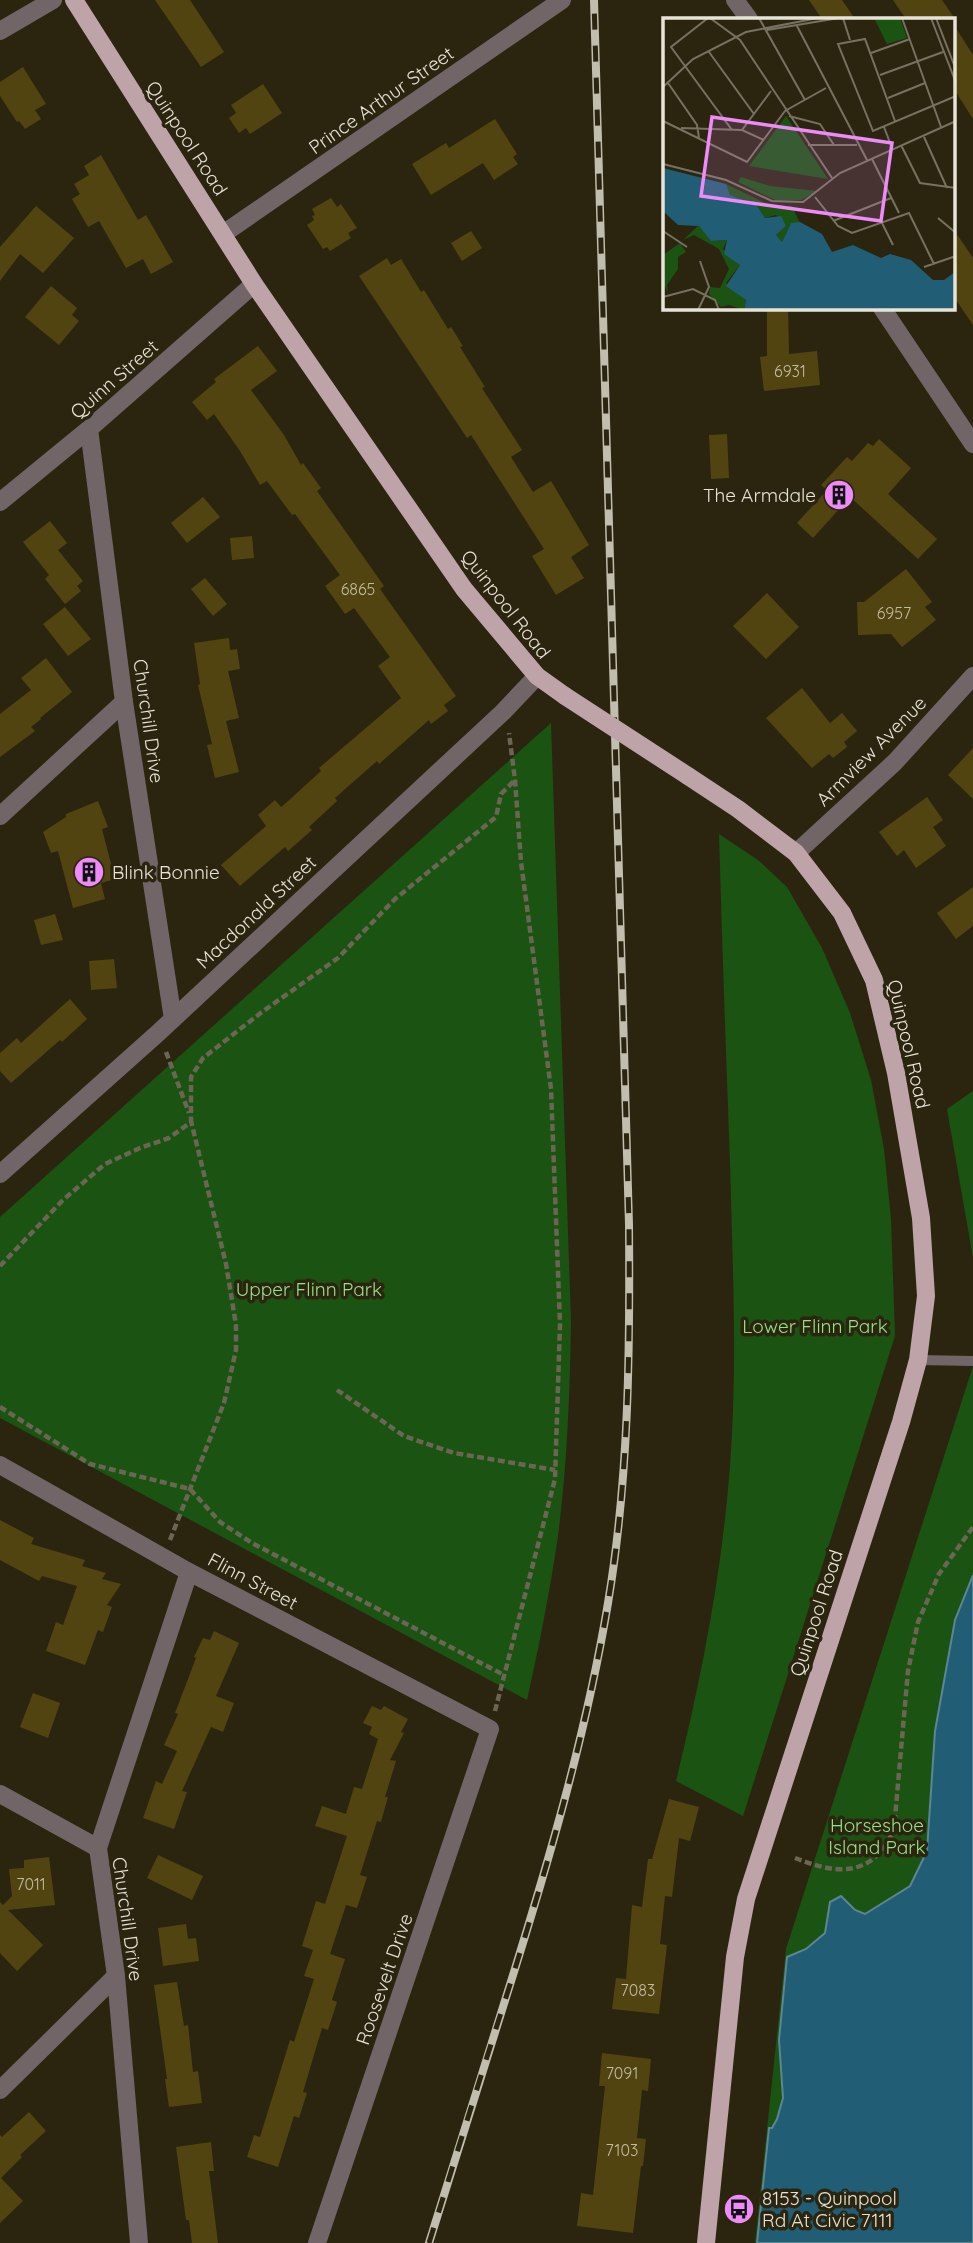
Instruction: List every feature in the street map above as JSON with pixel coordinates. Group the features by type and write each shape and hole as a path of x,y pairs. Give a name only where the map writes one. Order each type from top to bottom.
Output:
{"main road":[{"name":"Quinpool Road","path":"74,0 254,284 464,589 537,676 738,809 796,853 842,913 874,980 896,1073 921,1218 926,1296 918,1360 901,1422 746,1899 735,1958 706,2243"}],"street":[{"path":"0,31 52,0"},
{"name":"Prince Arthur Street","path":"223,234 562,0"},
{"path":"735,0 749,18"},
{"name":"Quinn Street","path":"0,502 89,429 254,284"},
{"path":"883,310 973,444"},
{"name":"Churchill Drive","path":"89,429 124,702 173,1019"},
{"name":"Macdonald Street","path":"0,1174 158,1033 503,712 537,676"},
{"name":"Armview Avenue","path":"796,853 895,762 973,676"},
{"path":"0,816 124,702"},
{"name":"Flinn Street","path":"0,1465 189,1572 490,1729"},
{"name":"Churchill Drive","path":"139,2243 116,1976 98,1848 189,1572"},
{"name":"Roosevelt Drive","path":"317,2243 490,1729"},
{"path":"0,1794 98,1848"},
{"path":"0,2090 116,1976"}],"lane":[{"path":"918,1360 973,1361"}],"path":[{"path":"490,1729 555,1479 560,1324 551,1089 521,862 511,739 503,712"},
{"path":"191,1122 191,1077 204,1058 261,1012 338,958 395,899 496,817 501,794 515,780"},
{"path":"158,1033 177,1078 191,1122 226,1264 236,1325 236,1350 224,1403 163,1557"},
{"path":"0,1266 63,1200 106,1164 139,1148 169,1138 191,1122"},
{"path":"337,1390 404,1436 454,1453 555,1469"},
{"path":"0,1407 90,1464 190,1489 220,1522 252,1543 504,1675"},
{"path":"795,1858 812,1865 843,1871 864,1865 883,1849 894,1829 908,1671 918,1622 939,1574 973,1527"}],"green space":[{"name":"Upper Flinn Park","path":"551,723 571,1349 566,1456 558,1536 527,1700 0,1418 0,1217"},
{"name":"Lower Flinn Park","path":"719,834 758,860 787,887 822,948 850,1013 871,1080 884,1149 891,1219 895,1336 743,1816 676,1781 714,1597 731,1457 733,1286"},
{"path":"973,1091 973,1258 947,1109"},
{"name":"Horseshoe Island Park","path":"973,1366 973,1575 955,1620 935,1731 927,1851 910,1886 864,1914 855,1910 841,1896 825,1933 806,1949 787,1957 779,2040 783,2098 778,2118 769,2129 755,2243 786,1949"}],"water":[{"path":"973,1575 973,2243 757,2243 769,2128 772,2128 777,2119 783,2098 779,2040 787,1957 806,1949 825,1933 830,1902 841,1896 855,1910 865,1914 910,1886 927,1851 935,1731 955,1620"}],"building":[{"path":"155,0 190,0 224,52 201,67"},
{"path":"809,0 842,0 854,18 821,18"},
{"path":"893,0 942,0 954,18 905,18"},
{"path":"956,28 973,55 973,119 956,92"},
{"path":"23,67 46,104 35,110 41,119 25,129 17,122 0,96 0,82"},
{"path":"263,84 282,113 250,134 246,128 239,133 229,118 236,113 231,105"},
{"path":"495,119 517,154 513,157 518,164 494,180 483,163 431,195 412,164 446,143 449,148"},
{"path":"101,155 138,220 146,215 173,262 151,274 143,259 126,268 99,221 88,227 72,199 80,194 74,184 89,175 84,166"},
{"path":"331,198 337,207 341,204 357,228 348,233 351,238 330,251 327,247 323,249 307,225 314,220 312,209"},
{"path":"36,206 74,238 43,273 20,254 0,281 0,247"},
{"path":"471,231 482,248 462,261 451,243"},
{"path":"956,233 973,258 973,325 956,300"},
{"path":"387,258 391,265 401,259 421,292 424,290 448,329 451,327 463,346 460,347 485,387 482,388 522,450 511,457 533,492 551,481 589,545 571,557 584,578 556,595 532,556 544,549 471,435 467,438 359,276"},
{"path":"51,286 77,308 72,315 79,321 59,345 25,317"},
{"path":"767,310 788,310 789,354 817,351 820,385 764,391 760,357 767,356"},
{"path":"258,346 277,371 251,390 284,435 301,465 303,463 321,488 317,491 384,586 380,589 456,696 444,705 448,711 431,724 429,720 379,764 377,761 335,798 337,801 309,827 312,830 288,851 285,847 240,886 221,865 266,826 258,815 275,800 281,807 321,771 319,768 401,698 378,666 390,657 354,608 345,614 325,586 340,575 267,481 260,485 214,414 207,420 192,402 216,382 214,379"},
{"path":"727,434 729,478 711,479 709,435"},
{"name":"The Armdale","path":"879,439 911,468 888,494 937,539 918,559 850,497 813,538 797,523 827,490 821,485 847,457 852,461 868,443 873,446"},
{"path":"203,497 220,517 187,543 171,523"},
{"path":"50,521 67,543 58,550 83,581 77,586 81,591 65,604 45,579 49,575 23,542"},
{"path":"252,536 254,558 232,560 230,538"},
{"path":"906,569 932,602 925,607 936,620 902,647 891,634 858,635 857,602 864,602"},
{"path":"205,578 227,604 213,616 191,589"},
{"path":"767,593 799,627 766,659 733,626"},
{"path":"65,607 91,639 68,656 43,624"},
{"path":"229,638 230,650 237,649 240,669 228,671 239,718 226,721 239,772 215,778 207,745 212,744 198,685 194,643"},
{"path":"46,658 72,692 31,727 35,731 0,757 0,714 31,690 21,678"},
{"path":"802,688 830,723 842,713 857,731 844,742 847,747 833,758 829,754 812,768 766,718"},
{"path":"973,748 973,799 948,775"},
{"path":"927,797 943,820 933,827 946,846 916,868 904,850 897,856 879,832"},
{"path":"98,801 108,827 102,829 115,879 101,883 105,899 73,908 58,851 51,853 43,832 66,817 66,814"},
{"path":"973,887 973,926 956,939 937,913"},
{"path":"55,914 63,940 41,945 34,920"},
{"path":"114,959 117,988 91,990 89,961"},
{"path":"70,999 87,1019 11,1083 0,1071 0,1053 17,1038 21,1043"},
{"path":"0,1520 34,1538 31,1544 85,1560 82,1566 106,1573 102,1579 121,1584 107,1605 112,1607 103,1632 98,1630 85,1665 46,1651 56,1622 63,1625 77,1586 42,1576 39,1581 0,1560"},
{"path":"214,1631 239,1643 216,1696 234,1703 223,1732 211,1727 182,1791 187,1792 174,1829 143,1818 156,1781 162,1784 177,1751 164,1745 178,1714 175,1713 196,1658 194,1657 203,1638 210,1640"},
{"path":"33,1693 60,1703 48,1738 20,1727"},
{"path":"372,1706 381,1710 384,1706 408,1719 390,1760 396,1761 385,1797 388,1797 381,1822 377,1821 360,1875 367,1877 357,1908 346,1905 330,1954 345,1959 332,2000 337,2002 328,2030 322,2028 303,2092 307,2093 299,2118 294,2116 278,2167 247,2157 254,2135 260,2137 290,2040 294,2042 314,1979 304,1976 313,1950 302,1946 316,1901 325,1904 347,1836 315,1826 322,1806 346,1814 354,1787 362,1789 378,1739 369,1734 372,1727 363,1723"},
{"path":"669,1799 699,1807 690,1841 679,1838 672,1897 665,1896 660,1944 667,1945 659,2014 612,2009 616,1978 626,1979 632,1905 642,1907 648,1859 652,1859"},
{"path":"158,1855 203,1876 192,1900 147,1878"},
{"path":"49,1857 55,1905 8,1910 43,1945 17,1971 0,1953 0,1902 3,1905 12,1896 9,1869 24,1868 24,1860"},
{"path":"186,1924 188,1939 196,1938 199,1961 163,1966 158,1928"},
{"path":"177,1982 184,2026 188,2025 193,2072 198,2071 202,2103 169,2107 154,1985"},
{"path":"602,2053 651,2059 648,2091 642,2090 637,2138 646,2139 633,2233 577,2226 581,2193 593,2195 605,2086 599,2086"},
{"path":"29,2112 46,2131 20,2155 22,2157 1,2178 23,2201 0,2223 0,2135 2,2137"},
{"path":"211,2142 214,2171 209,2171 218,2243 192,2243 189,2220 186,2220 176,2147"}],"railway":[{"path":"429,2243 565,1799 589,1701 608,1603 624,1461 629,1224 594,0"}],"place":[{"name":"The Armdale","path":"839,495"},
{"name":"Blink Bonnie","path":"89,872"},
{"name":"8153 - Quinpool Rd At Civic 7111","path":"739,2209"}]}
